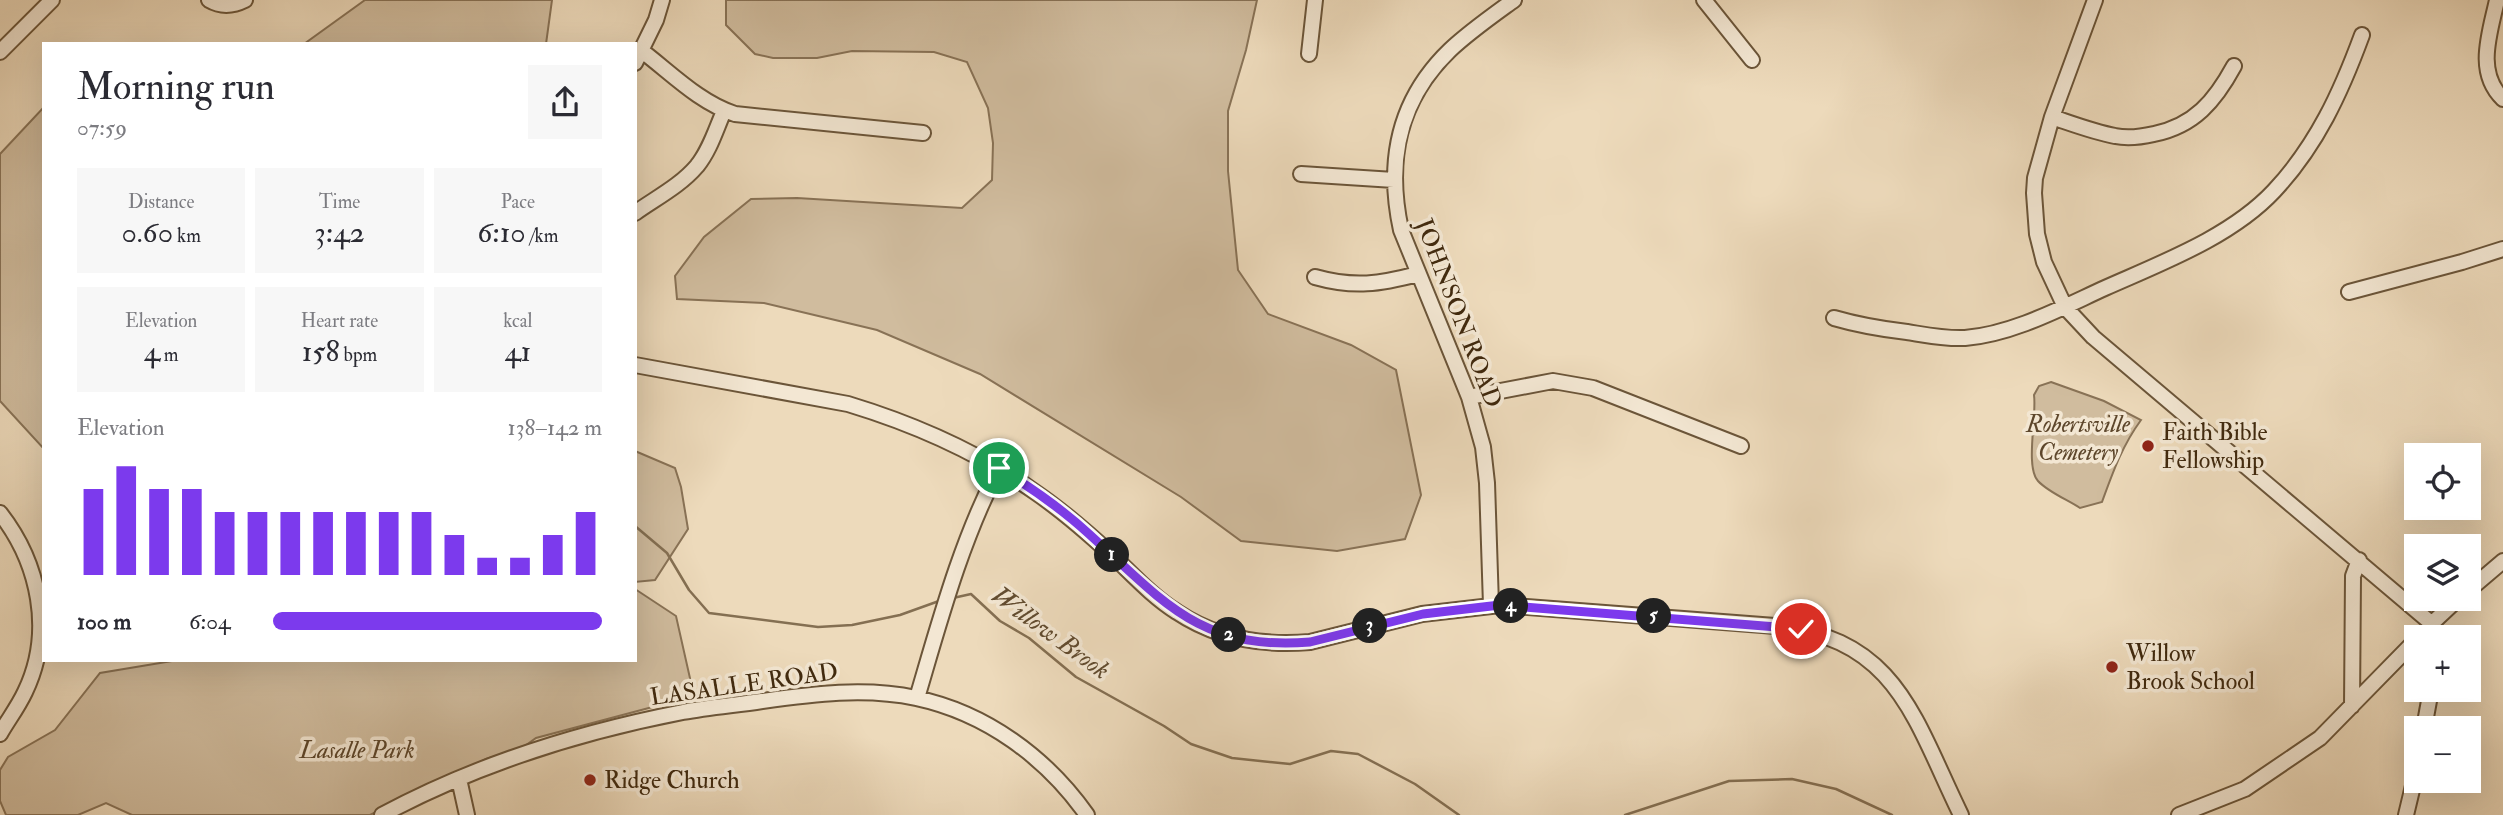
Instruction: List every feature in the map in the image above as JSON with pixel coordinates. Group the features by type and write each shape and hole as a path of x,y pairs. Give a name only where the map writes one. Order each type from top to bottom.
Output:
{"street":[{"path":"0,52 52,0"},
{"path":"209,0 219,5 245,0"},
{"path":"662,0 638,57 724,111 764,118 923,134"},
{"path":"1309,54 1315,0"},
{"name":"JOHNSON ROAD","path":"1491,605 1487,483 1483,447 1469,397 1401,230 1395,203 1394,180 1399,133 1418,89 1451,48 1514,0"},
{"path":"1704,0 1752,60"},
{"path":"2095,0 2052,117 2035,178 2034,209 2043,259 2055,289 2065,307 2093,337 2359,560 2429,625"},
{"path":"2497,0 2486,55 2489,81 2503,99"},
{"path":"1834,318 1871,329 1964,338 2012,327 2065,307 2204,242 2253,210 2272,193 2313,142 2333,106 2362,35"},
{"path":"2052,117 2115,136 2133,138 2168,131 2196,117 2213,102 2234,66"},
{"path":"637,212 676,185 696,167 724,111"},
{"path":"1301,174 1394,180"},
{"path":"2349,292 2503,249"},
{"path":"1315,277 1356,285 1382,284 1418,274"},
{"path":"637,365 848,404 917,428 955,445 999,468 1071,519 1177,612 1216,632 1246,640 1310,642 1423,614 1491,605 1557,608 1801,629 1839,641 1867,658 1898,690 1961,815"},
{"path":"1469,397 1535,383 1568,383 1592,388 1741,446"},
{"path":"917,698 962,550 978,508 999,468"},
{"path":"0,513 17,536 29,562 42,628 36,660 26,690 0,734"},
{"path":"2352,706 2353,576 2359,560"},
{"path":"2481,580 2503,561"},
{"path":"2438,625 2449,611"},
{"path":"2179,815 2213,803 2254,783 2320,738 2404,652"},
{"name":"LASALLE ROAD","path":"382,815 459,779 553,745 628,724 686,711 859,692 917,698 974,717 1034,755 1058,778 1087,815"},
{"path":"459,779 467,815"},
{"path":"2406,815 2411,793"}],"green space":[{"path":"365,0 552,0 546,42 307,42"},
{"path":"726,0 1257,0 1228,111 1228,171 1238,270 1268,314 1351,345 1396,370 1421,495 1405,539 1337,551 1241,541 1181,497 980,374 877,330 764,303 677,299 675,276 704,237 751,199 797,198 962,208 992,180 993,143 988,108 967,62 934,52 852,51 817,58 773,58 755,54 726,25"},
{"path":"42,109 42,447 0,401 0,154"},
{"name":"Robertsville Cemetery","path":"2051,382 2104,401 2141,420 2123,449 2102,502 2080,508 2047,489 2034,474 2034,395 2039,386"},
{"path":"637,452 675,468 688,529 655,580 637,582"},
{"name":"Lasalle Park","path":"637,590 676,616 694,696 536,738 522,748 486,759 370,815 132,815 106,803 78,815 6,815 0,801 0,770 8,757 55,730 100,673 166,662 637,662"}],"waterway":[{"name":"Willow Brook","path":"637,528 667,553 689,590 709,613 818,627 852,625 900,615 939,601"},
{"name":"Willow Brook","path":"953,598 971,594 1000,621 1029,638 1076,677 1191,744 1232,758 1290,764 1331,751 1358,754 1415,784 1459,815"},
{"name":"Willow Brook","path":"1625,815 1729,781 1792,779 1836,789 1892,815"}],"place":[{"name":"Faith Bible Fellowship","path":"2148,446"},
{"name":"Willow Brook School","path":"2112,667"},
{"name":"Ridge Church","path":"590,780"}],"route":[{"path":"999,468 1087,532 1164,603 1216,632 1246,640 1310,642 1423,614 1500,605 1801,629"}]}
